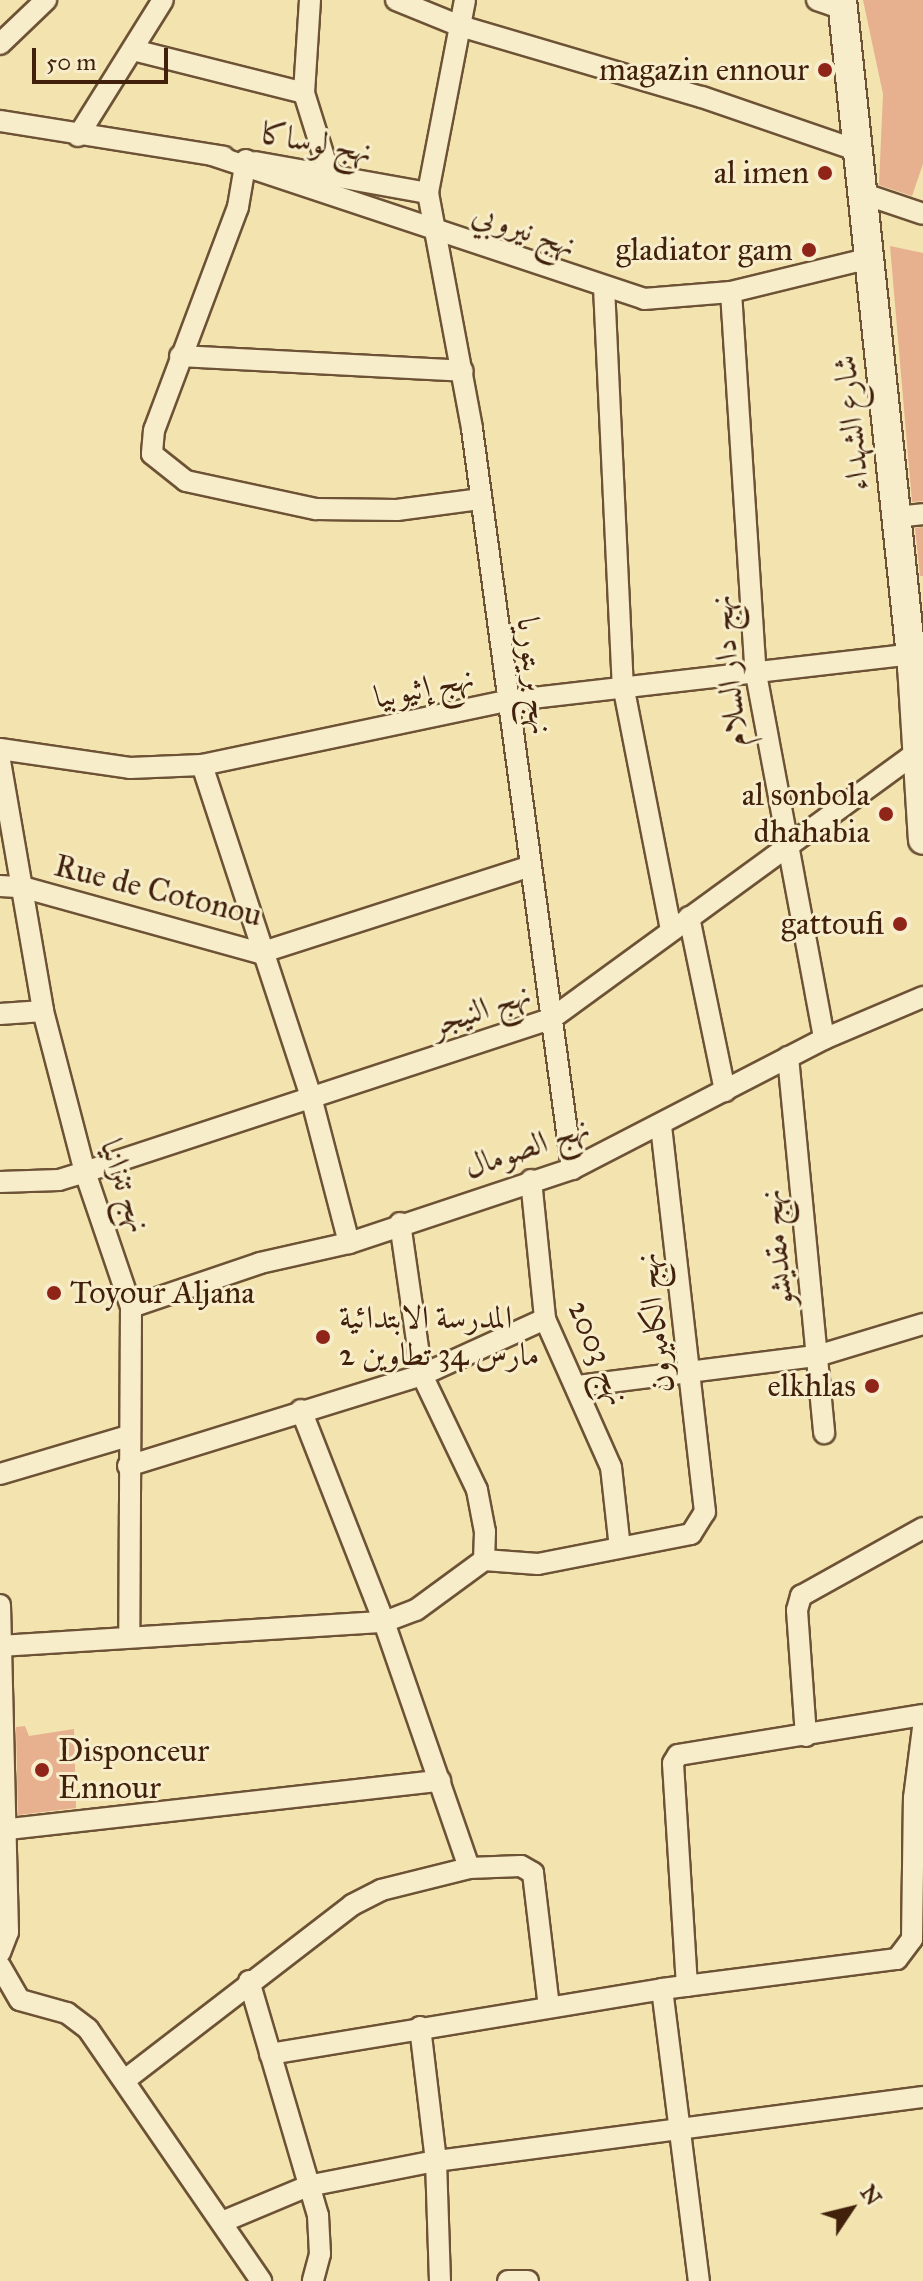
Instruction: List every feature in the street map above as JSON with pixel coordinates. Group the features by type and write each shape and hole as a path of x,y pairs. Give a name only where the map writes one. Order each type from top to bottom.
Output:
{"main road":[{"name":"شارع الشهداء","path":"834,3 859,151 870,258 910,515 916,753 923,840"}],"street":[{"path":"0,44 46,0"},
{"path":"78,136 163,0"},
{"path":"310,0 304,93 329,173"},
{"path":"396,0 460,26 702,97 859,151"},
{"path":"428,193 465,0"},
{"path":"133,50 304,93"},
{"name":"نهج لوساكا","path":"0,121 78,136 212,155 245,164 329,173 428,193"},
{"path":"245,164 238,207 180,356 151,442 158,462 186,481 316,509 384,511 481,499"},
{"name":"نهج نيروبي","path":"245,164 436,232 604,287 667,301 731,292 870,258"},
{"name":"نهج بريتوريا","path":"428,193 463,371 528,867 572,1169"},
{"path":"864,194 923,214"},
{"path":"604,287 623,685 671,930"},
{"name":"نهج دار السلام","path":"731,292 756,674 824,1039"},
{"path":"180,356 463,371"},
{"name":"نهج إثيوبيا","path":"0,749 130,768 202,765 507,701 623,685 915,662"},
{"name":"نهج النيجر","path":"0,1182 59,1180 551,1019 786,843 916,753"},
{"name":"نهج تنزانيا","path":"0,761 43,1011 85,1172 131,1307 129,1637"},
{"path":"202,765 260,953 311,1097 349,1243"},
{"name":"Rue de Cotonou","path":"0,886 22,887 260,953 528,867"},
{"path":"689,917 725,1091"},
{"name":"نهج الصومال","path":"131,1307 260,1263 349,1243 400,1223 572,1169 661,1127 824,1039 923,997"},
{"path":"0,1014 43,1011"},
{"name":"نهج مقديشو","path":"788,1057 824,1433"},
{"name":"نهج الكاميرون","path":"620,1548 691,1534 705,1512 693,1373 661,1127"},
{"name":"نهج 2003","path":"531,1180 545,1319 578,1386 611,1467 620,1548"},
{"path":"400,1223 422,1375 477,1490 485,1532 484,1560"},
{"path":"128,1466 422,1375 545,1319"},
{"path":"578,1386 817,1356 923,1324"},
{"path":"301,1410 384,1622 469,1868"},
{"path":"0,1474 128,1436"},
{"path":"806,1736 797,1610 801,1596 923,1528"},
{"path":"1,1646 384,1622 416,1610 484,1560 538,1564 620,1548"},
{"path":"0,1605 8,1932 0,1953"},
{"path":"687,1986 675,1759 682,1752 806,1736 923,1715"},
{"path":"270,2054 420,2027 904,1954 912,1939 914,1798 923,1728"},
{"path":"4,1829 440,1781"},
{"path":"125,2080 249,1981 352,1905 381,1890 469,1868 521,1866 533,1873 549,2007"},
{"path":"0,1966 20,2000 78,2019 125,2080 261,2281"},
{"path":"249,1981 321,2235 312,2281"},
{"path":"662,1989 699,2281"},
{"path":"420,2027 436,2161 440,2281"},
{"path":"222,2222 308,2186 436,2161 923,2097"},
{"path":"508,2281 528,2281"}],"building":[{"path":"863,0 923,0 923,164 912,196 879,185 883,94"},
{"path":"890,246 923,253 923,501 912,502"},
{"path":"923,527 923,576 920,576 915,528"},
{"name":"Disponceur Ennour","path":"25,1726 29,1736 74,1729 76,1808 18,1815 16,1727"}],"place":[{"name":"magazin ennour","path":"825,70"},
{"name":"al imen","path":"825,173"},
{"name":"gladiator gam","path":"809,250"},
{"name":"al sonbola dhahabia","path":"886,814"},
{"name":"gattoufi","path":"900,924"},
{"name":"Toyour Aljana","path":"54,1293"},
{"name":"المدرسة الابتدائية 2 مارس 34 تطاوين","path":"323,1337"},
{"name":"elkhlas","path":"872,1386"},
{"name":"Disponceur Ennour","path":"42,1770"}]}
